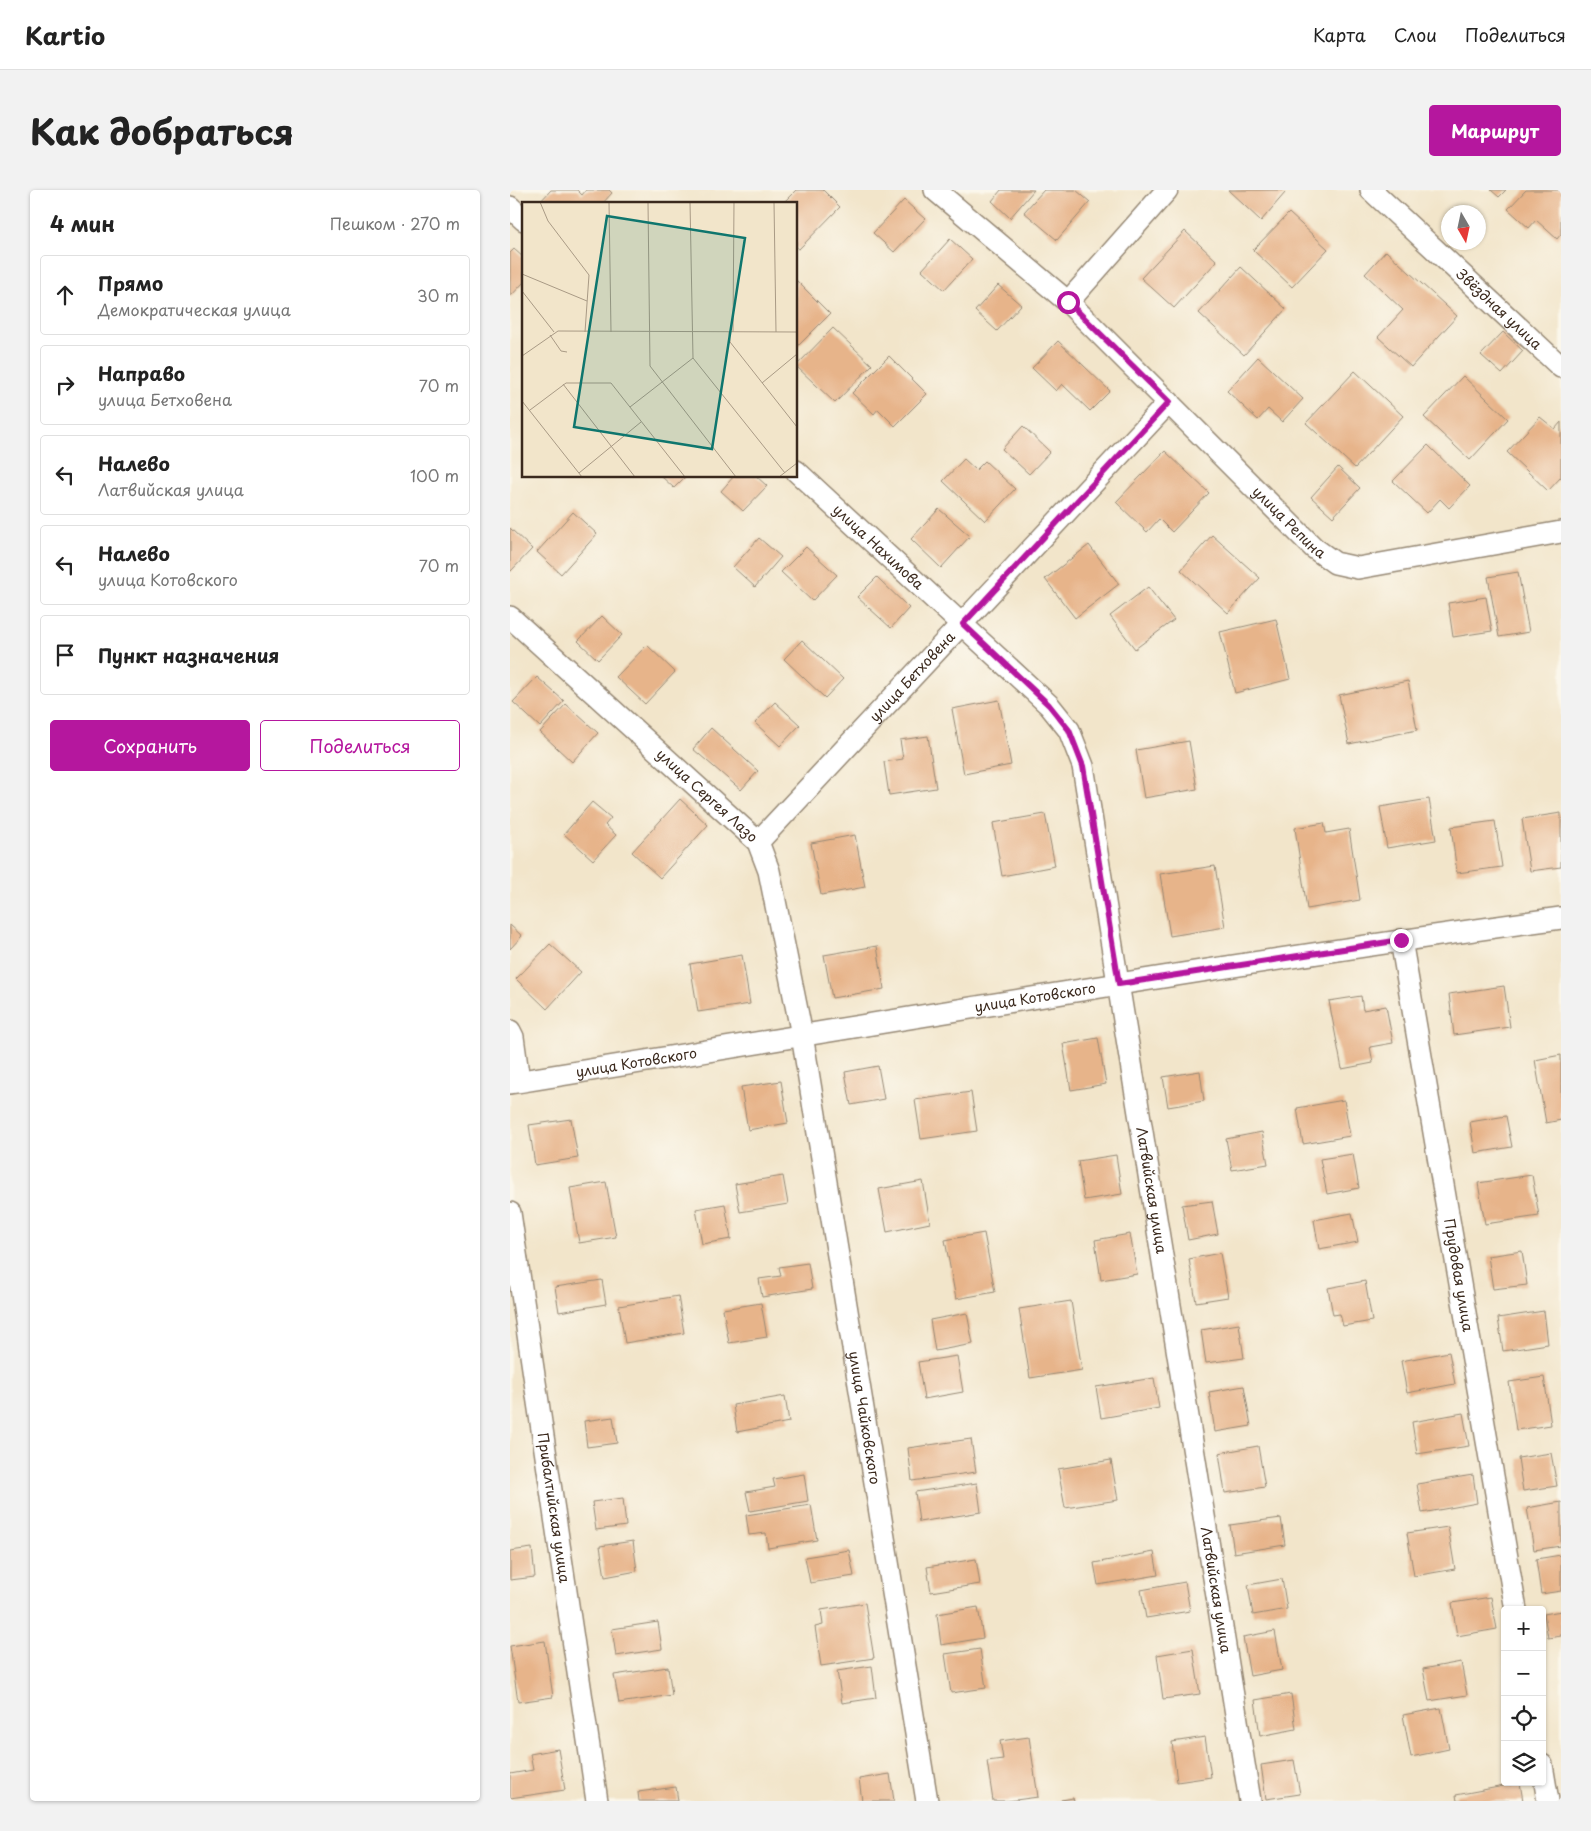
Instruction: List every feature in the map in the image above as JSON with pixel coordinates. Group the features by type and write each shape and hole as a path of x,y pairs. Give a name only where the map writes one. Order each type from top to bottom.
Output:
{"street":[{"name":"улица Репина","path":"935,190 1068,302 1314,548 1335,563 1358,568 1561,532"},
{"path":"1068,302 1167,190"},
{"name":"Звёздная улица","path":"1371,190 1561,367"},
{"path":"510,208 522,218"},
{"name":"улица Бетховена","path":"758,842 1169,402"},
{"name":"улица Нахимова","path":"798,473 963,624"},
{"name":"улица Сергея Лазо","path":"510,617 758,842 769,871 802,1035"},
{"name":"Латвийская улица","path":"963,624 1049,705 1069,730 1083,766 1250,1801"},
{"name":"улица Котовского","path":"515,1082 1119,984 1401,940 1561,918"},
{"name":"Прудовая улица","path":"1401,940 1515,1606"},
{"path":"510,1031 513,1037 515,1082"},
{"name":"улица Чайковского","path":"802,1035 927,1801"},
{"name":"Прибалтийская улица","path":"510,1212 597,1801"},
{"path":"1545,1786 1548,1801"}],"building":[{"path":"551,190 577,190 582,195 586,190 609,190 612,193 604,202 540,202"},
{"path":"796,190 823,190 840,207 799,249 798,202 784,202"},
{"path":"1001,190 1034,190 1010,218 992,201"},
{"path":"1044,190 1076,190 1090,202 1057,240 1024,212"},
{"path":"1228,190 1282,190 1285,193 1261,221"},
{"path":"1491,190 1506,190 1499,197"},
{"path":"1526,190 1561,190 1561,234 1557,239 1536,220 1529,228 1508,209"},
{"path":"904,200 925,219 894,252 873,233"},
{"path":"1289,213 1328,249 1292,287 1253,250"},
{"path":"1185,231 1217,261 1174,308 1141,278"},
{"path":"950,239 972,259 944,290 922,270"},
{"path":"514,249 522,256 522,284 510,297 510,253"},
{"path":"1386,251 1457,316 1411,367 1378,337 1403,310 1365,274"},
{"path":"1241,267 1286,309 1244,355 1199,313"},
{"path":"798,282 830,314 798,346"},
{"path":"998,285 1021,305 997,331 975,311"},
{"path":"833,328 872,365 835,403 798,368 798,364"},
{"path":"1503,332 1523,351 1502,374 1481,355"},
{"path":"1058,341 1110,391 1090,411 1062,384 1056,391 1032,368"},
{"path":"889,356 927,394 895,426 878,409 874,414 852,393"},
{"path":"1258,357 1303,399 1282,422 1268,409 1258,420 1227,391"},
{"path":"1355,371 1403,416 1355,468 1306,423"},
{"path":"1463,376 1508,419 1470,460 1424,417"},
{"path":"1540,417 1555,429 1561,422 1561,477 1548,491 1507,452"},
{"path":"1023,426 1050,452 1029,474 1002,449"},
{"path":"1428,445 1470,486 1449,508 1440,499 1427,513 1393,481"},
{"path":"1165,451 1209,493 1172,532 1159,519 1147,532 1116,502"},
{"path":"964,459 976,470 985,461 1015,489 985,521 943,481"},
{"path":"1338,467 1360,488 1333,517 1311,497"},
{"path":"663,478 684,478 674,488"},
{"path":"732,478 758,478 767,486 743,511 721,491"},
{"path":"939,509 970,536 941,568 911,539"},
{"path":"573,512 597,534 561,574 537,552"},
{"path":"510,528 532,549 510,572"},
{"path":"1212,535 1260,578 1228,613 1181,570"},
{"path":"759,538 781,557 755,587 733,567"},
{"path":"1089,545 1119,584 1075,618 1045,579"},
{"path":"806,547 837,575 812,601 781,572"},
{"path":"1518,572 1529,632 1499,637 1488,577"},
{"path":"877,577 909,608 891,628 857,597"},
{"path":"1148,587 1174,620 1135,649 1110,616"},
{"path":"1486,597 1492,631 1453,637 1448,603"},
{"path":"602,616 622,635 598,660 578,641"},
{"path":"1276,619 1290,679 1235,693 1220,632"},
{"path":"802,640 843,679 825,698 784,659"},
{"path":"647,645 675,672 645,704 616,677"},
{"path":"537,677 564,701 540,727 513,702"},
{"path":"1408,681 1417,730 1349,744 1339,695"},
{"path":"999,700 1011,765 964,774 952,709"},
{"path":"775,702 800,725 780,746 755,723"},
{"path":"566,704 598,733 572,762 540,732"},
{"path":"711,728 758,771 741,790 693,749"},
{"path":"928,736 936,788 889,795 884,762 903,759 900,740"},
{"path":"1189,741 1197,789 1144,798 1136,750"},
{"path":"680,799 708,825 660,878 632,852"},
{"path":"1429,799 1436,840 1387,848 1380,807"},
{"path":"592,802 611,818 605,825 616,835 593,860 564,834"},
{"path":"1561,813 1561,867 1530,871 1522,819"},
{"path":"1045,814 1055,866 1002,876 993,823"},
{"path":"1495,821 1502,867 1457,873 1451,827"},
{"path":"1324,823 1326,833 1349,829 1360,900 1307,909 1295,828"},
{"path":"855,835 865,887 821,895 811,843"},
{"path":"1215,866 1225,927 1170,936 1160,874"},
{"path":"510,925 522,936 510,949"},
{"path":"550,944 581,972 547,1009 516,979"},
{"path":"877,946 884,989 832,998 824,955"},
{"path":"742,955 750,1004 698,1012 690,964"},
{"path":"1504,986 1510,1027 1454,1035 1449,994"},
{"path":"1361,996 1363,1010 1386,1006 1393,1043 1370,1047 1373,1063 1342,1069 1329,1001"},
{"path":"1098,1038 1106,1084 1071,1090 1063,1044"},
{"path":"1561,1055 1561,1120 1546,1123 1535,1060"},
{"path":"878,1066 884,1099 851,1105 845,1072"},
{"path":"1200,1071 1204,1101 1168,1107 1163,1077"},
{"path":"781,1081 788,1123 748,1130 741,1087"},
{"path":"971,1092 977,1131 921,1139 915,1100"},
{"path":"1344,1100 1350,1136 1303,1144 1297,1108"},
{"path":"1506,1116 1512,1147 1475,1153 1470,1122"},
{"path":"571,1119 578,1158 535,1165 529,1125"},
{"path":"1262,1132 1268,1164 1232,1170 1226,1139"},
{"path":"1353,1154 1359,1188 1327,1194 1320,1159"},
{"path":"1116,1155 1122,1194 1084,1200 1078,1161"},
{"path":"1532,1175 1539,1216 1485,1224 1478,1183"},
{"path":"783,1176 788,1204 740,1212 735,1184"},
{"path":"923,1181 930,1223 887,1232 879,1189"},
{"path":"606,1182 616,1237 579,1243 570,1188"},
{"path":"1212,1201 1218,1234 1188,1240 1182,1205"},
{"path":"725,1204 731,1239 702,1244 696,1209"},
{"path":"1352,1213 1358,1242 1319,1249 1314,1220"},
{"path":"984,1233 995,1292 956,1299 945,1240"},
{"path":"1130,1234 1137,1274 1101,1280 1095,1240"},
{"path":"1522,1251 1527,1285 1493,1289 1488,1256"},
{"path":"1220,1253 1228,1297 1196,1302 1189,1259"},
{"path":"808,1263 812,1289 762,1297 759,1279 781,1276 779,1267"},
{"path":"602,1280 606,1304 559,1312 555,1287"},
{"path":"1365,1281 1372,1321 1343,1326 1340,1314 1333,1315 1328,1288"},
{"path":"678,1296 684,1333 625,1343 619,1306"},
{"path":"1071,1301 1082,1370 1030,1378 1019,1309"},
{"path":"761,1303 767,1337 729,1343 723,1309"},
{"path":"1544,1311 1548,1344 1503,1351 1498,1318"},
{"path":"967,1313 973,1344 935,1351 930,1320"},
{"path":"1239,1324 1244,1358 1206,1363 1201,1330"},
{"path":"1449,1352 1455,1384 1407,1393 1401,1361"},
{"path":"957,1356 963,1392 924,1399 918,1362"},
{"path":"1544,1377 1551,1425 1516,1430 1509,1382"},
{"path":"1154,1378 1159,1408 1101,1418 1096,1387"},
{"path":"1244,1386 1251,1426 1215,1432 1209,1392"},
{"path":"785,1396 789,1422 737,1432 733,1405"},
{"path":"1463,1413 1469,1446 1417,1454 1412,1422"},
{"path":"613,1417 617,1443 587,1447 584,1421"},
{"path":"971,1439 976,1472 912,1481 908,1448"},
{"path":"1258,1446 1265,1487 1225,1493 1219,1453"},
{"path":"1551,1453 1557,1486 1523,1491 1518,1458"},
{"path":"1111,1460 1118,1500 1065,1508 1058,1469"},
{"path":"804,1474 808,1501 750,1511 746,1492 775,1487 773,1479"},
{"path":"1473,1475 1477,1503 1422,1513 1417,1484"},
{"path":"977,1483 981,1512 919,1522 915,1492"},
{"path":"623,1498 626,1526 596,1530 592,1502"},
{"path":"1561,1502 1561,1546 1534,1550 1527,1508"},
{"path":"811,1505 817,1540 768,1548 766,1533 749,1535 746,1515"},
{"path":"1281,1518 1285,1545 1234,1553 1230,1525"},
{"path":"1448,1527 1455,1569 1414,1576 1407,1533"},
{"path":"633,1541 637,1571 605,1577 600,1546"},
{"path":"532,1548 535,1577 510,1580 510,1551"},
{"path":"849,1550 854,1576 810,1583 805,1557"},
{"path":"1154,1552 1158,1575 1098,1585 1094,1563"},
{"path":"1561,1555 1561,1591 1541,1594 1536,1559"},
{"path":"976,1559 980,1584 931,1592 927,1567"},
{"path":"1282,1579 1287,1609 1253,1615 1248,1585"},
{"path":"1185,1582 1190,1611 1146,1618 1141,1590"},
{"path":"1491,1597 1497,1629 1457,1636 1452,1603"},
{"path":"865,1603 874,1658 821,1666 815,1627 823,1625 821,1610"},
{"path":"978,1607 983,1638 941,1645 937,1614"},
{"path":"1561,1611 1561,1636 1548,1638 1546,1614"},
{"path":"658,1622 662,1649 616,1656 612,1629"},
{"path":"1275,1631 1282,1670 1250,1676 1243,1637"},
{"path":"545,1641 553,1697 518,1702 510,1646"},
{"path":"980,1649 986,1688 951,1693 945,1654"},
{"path":"1193,1649 1200,1694 1163,1699 1157,1655"},
{"path":"1461,1662 1467,1695 1429,1701 1423,1669"},
{"path":"872,1666 876,1698 842,1703 837,1671"},
{"path":"668,1667 672,1695 619,1703 614,1675"},
{"path":"1291,1694 1296,1729 1260,1736 1255,1700"},
{"path":"1441,1708 1449,1749 1411,1757 1403,1715"},
{"path":"1029,1737 1038,1797 993,1801 987,1761 1003,1759 1000,1741"},
{"path":"1205,1737 1211,1777 1177,1782 1172,1742"},
{"path":"558,1749 565,1790 510,1798 510,1774 533,1770 530,1754"},
{"path":"1294,1760 1300,1794 1266,1799 1261,1765"},
{"path":"890,1774 894,1801 862,1801 859,1779"},
{"path":"1504,1786 1520,1786 1523,1801 1457,1801 1456,1795"},
{"path":"676,1787 678,1801 639,1801 638,1792"},
{"path":"1073,1798 1074,1801 1061,1801 1061,1800"}],"route":[{"path":"1068,302 1169,402 963,624 1049,705 1069,730 1083,766 1119,984 1401,940"}]}
